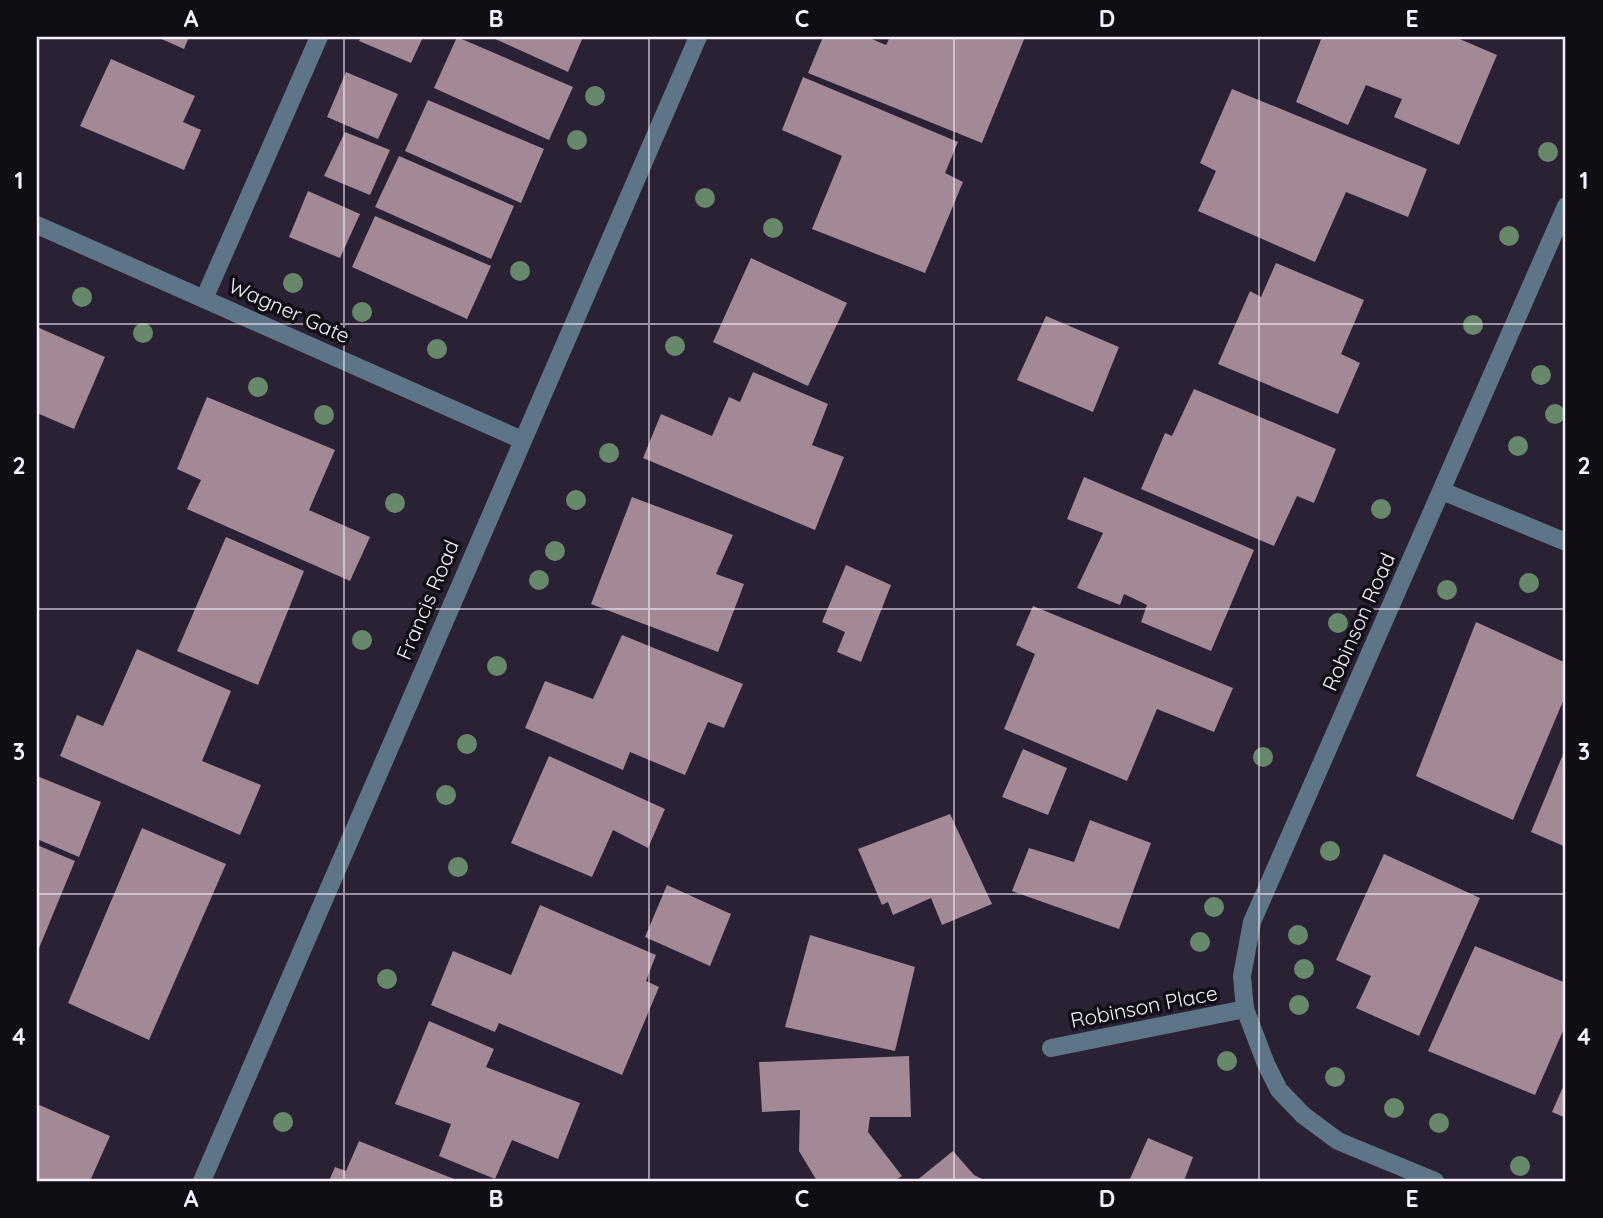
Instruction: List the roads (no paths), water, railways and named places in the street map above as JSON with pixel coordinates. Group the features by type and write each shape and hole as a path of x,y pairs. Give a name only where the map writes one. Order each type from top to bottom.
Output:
{"street":[{"path":"204,299 319,37"},
{"name":"Francis Road","path":"202,1181 698,37"},
{"name":"Robinson Road","path":"1435,1181 1338,1141 1303,1115 1279,1090 1245,1009 1242,976 1252,922 1566,206"},
{"name":"Wagner Gate","path":"37,225 522,440"},
{"path":"1442,491 1566,542"},
{"name":"Robinson Place","path":"1051,1048 1245,1009"}]}
